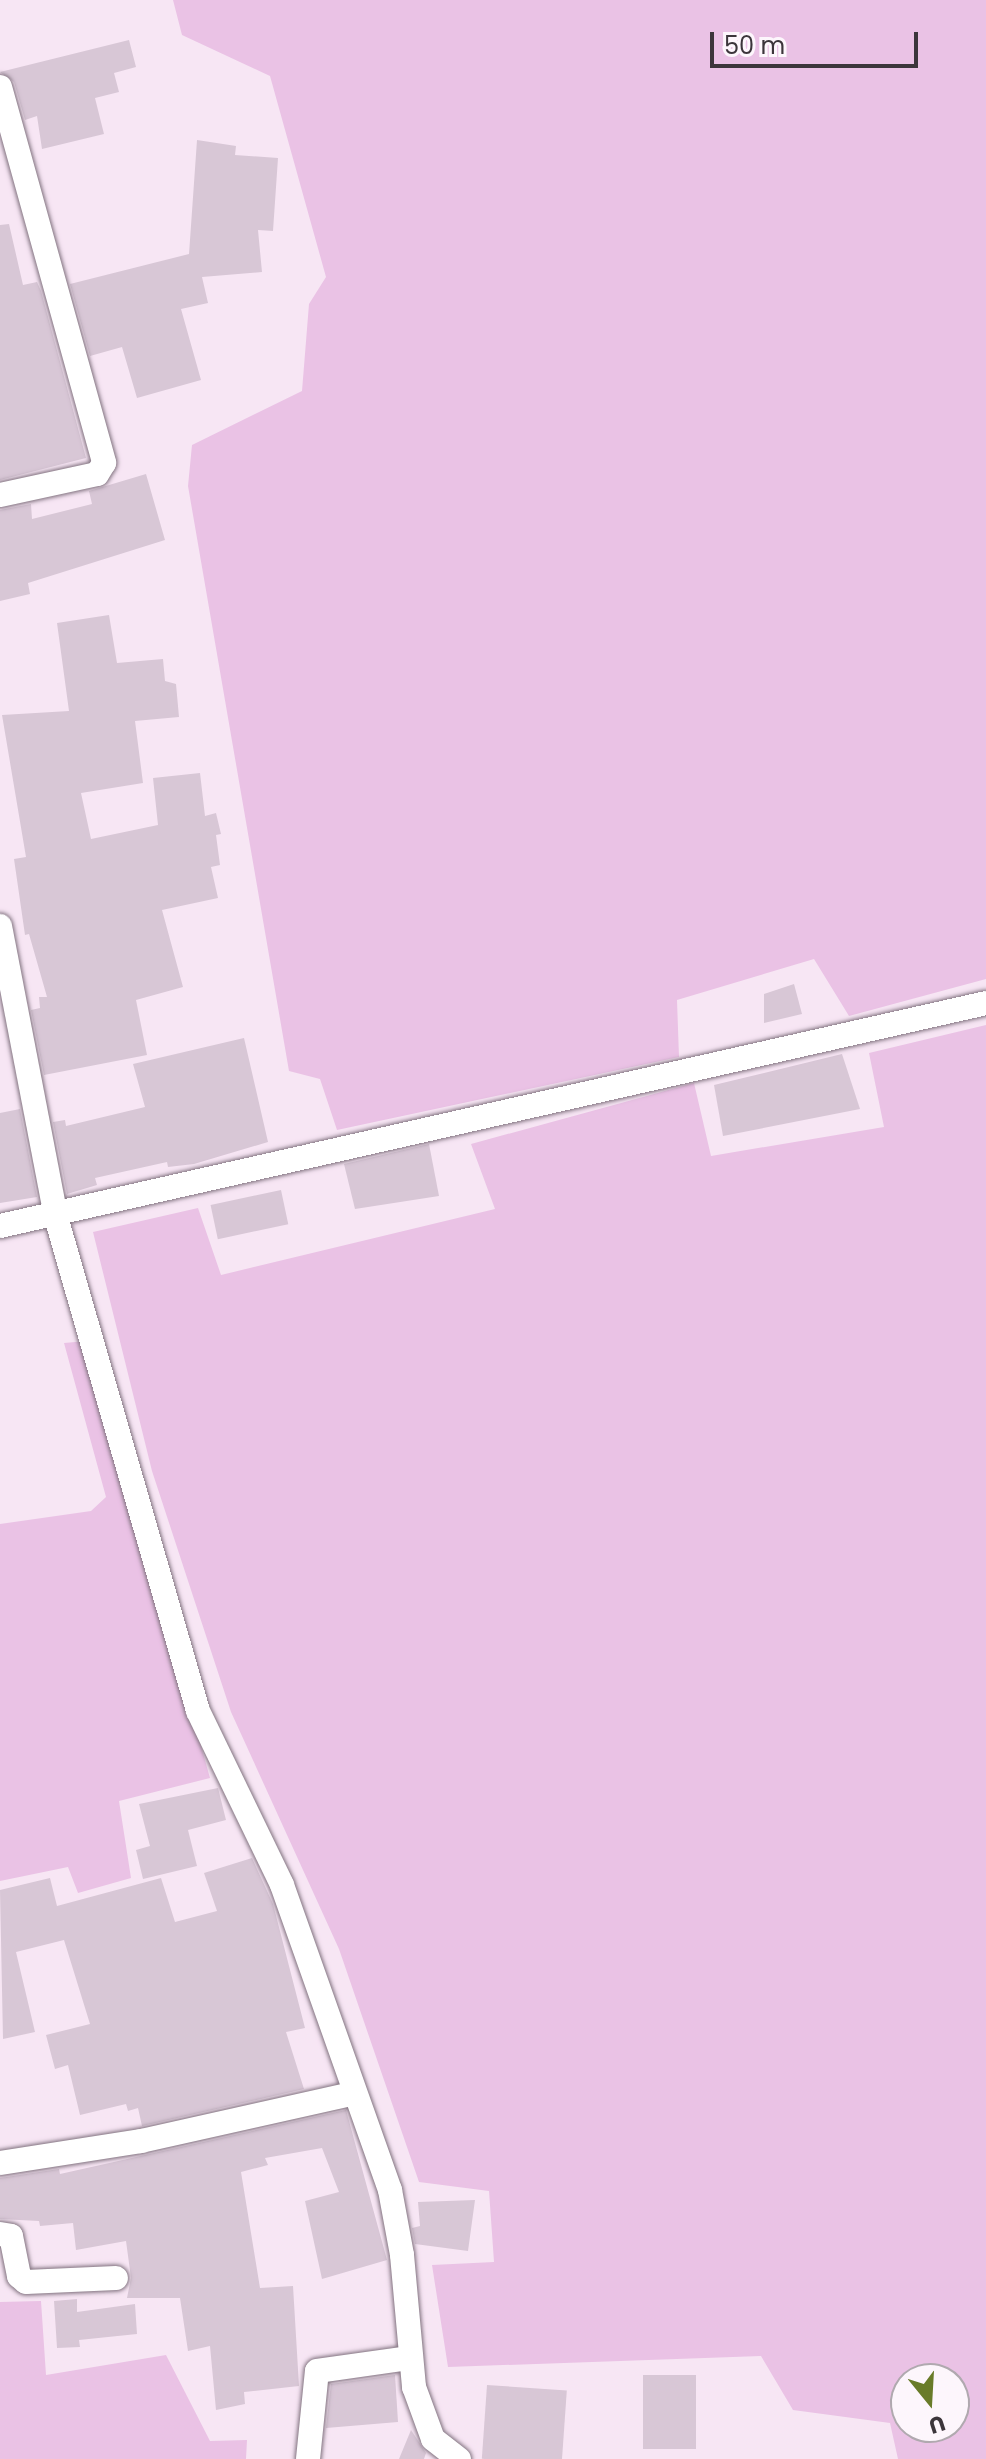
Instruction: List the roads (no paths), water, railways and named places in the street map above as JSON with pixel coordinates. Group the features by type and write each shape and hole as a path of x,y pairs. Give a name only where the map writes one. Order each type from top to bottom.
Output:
{"street":[{"path":"0,87 104,463 97,474 0,495"},
{"path":"0,926 56,1217 198,1711 272,1861 390,2190 402,2255 408,2358 433,2439 459,2459"},
{"path":"0,1226 56,1217 986,1003"},
{"path":"0,2163 141,2141 355,2093"},
{"path":"0,2234 11,2236 19,2274 26,2282 116,2278"},
{"path":"308,2459 317,2371 408,2358"}]}
